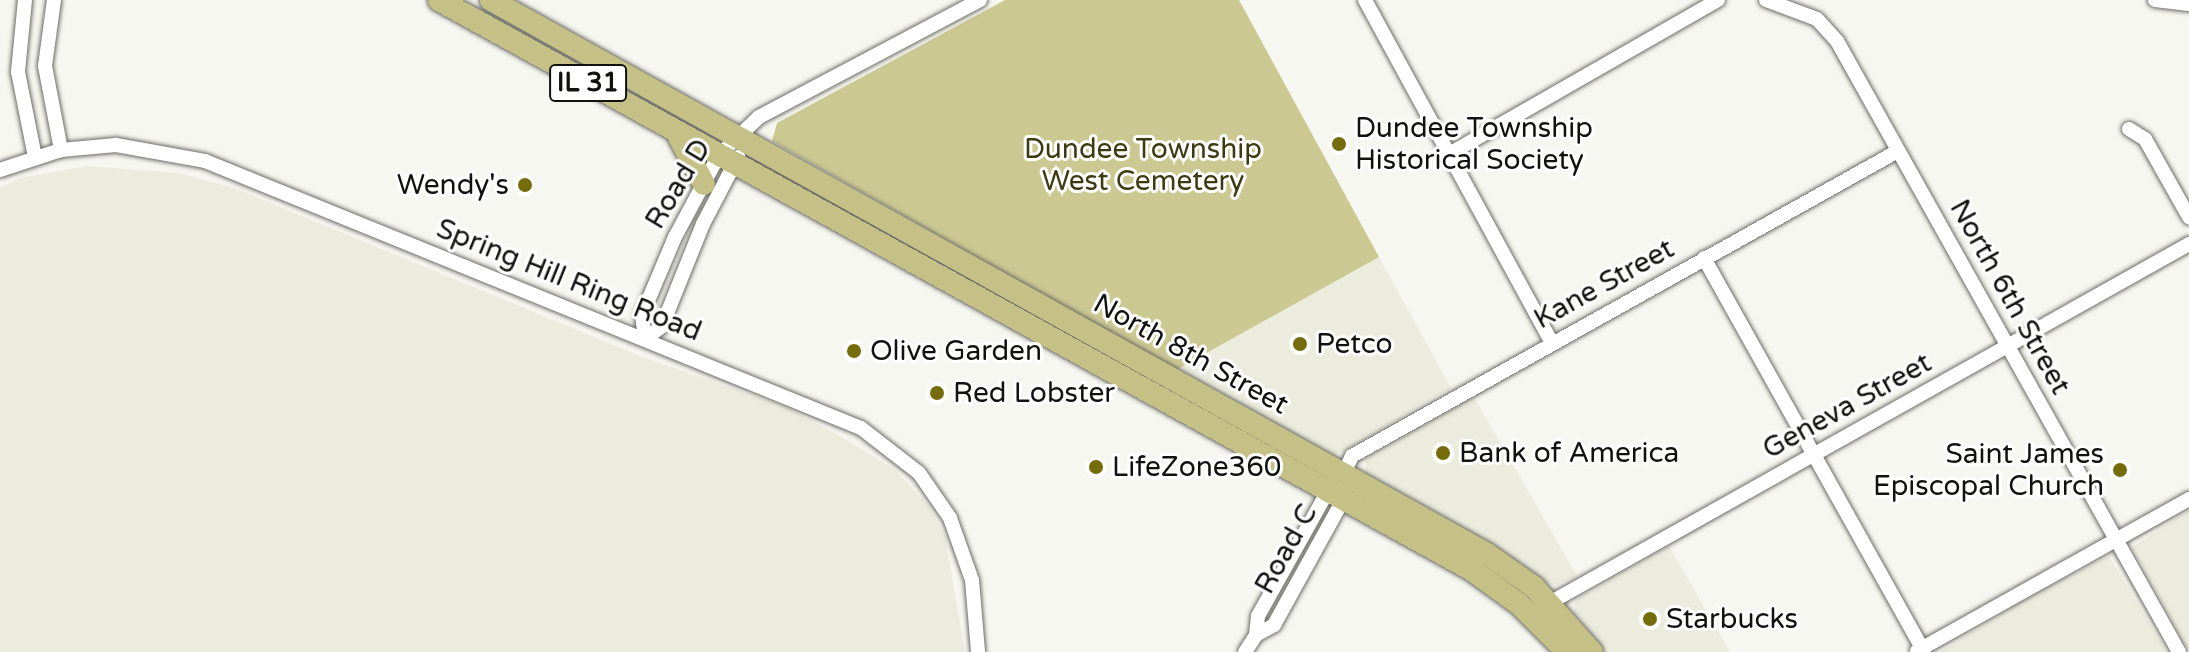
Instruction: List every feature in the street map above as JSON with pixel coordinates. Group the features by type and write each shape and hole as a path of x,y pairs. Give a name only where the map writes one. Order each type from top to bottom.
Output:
{"main road":[{"name":"IL 31","path":"439,0 728,160"},
{"name":"North 8th Street","path":"491,0 1487,554 1550,602 1592,652"},
{"path":"673,129 690,151 704,184"},
{"name":"North 8th Street","path":"728,160 1333,497 1472,570 1530,614 1567,652"},
{"path":"1105,369 1117,348"}],"street":[{"path":"24,0 18,72 35,157"},
{"path":"54,0 45,66 61,150"},
{"name":"Road D","path":"645,339 662,326 728,160 739,138 759,117 980,0"},
{"path":"1365,0 1552,343"},
{"path":"1449,154 1718,0"},
{"name":"North 6th Street","path":"1766,0 1813,17 1829,30 2179,652"},
{"path":"2155,0 2189,4"},
{"path":"2129,129 2145,139 2189,217"},
{"name":"Spring Hill Ring Road","path":"0,170 61,150 134,146 205,161 841,419 905,459 942,504 960,541 975,597 978,652"},
{"name":"Kane Street","path":"1344,473 1350,459 1364,449 1898,151"},
{"name":"Road D","path":"645,339 642,315 704,184 728,160"},
{"name":"Geneva Street","path":"1530,614 2189,244"},
{"path":"1704,258 1920,651 2189,499"},
{"name":"Road C","path":"1245,652 1256,635 1258,616 1333,497 1344,473"}],"shaded area":[{"path":"88,166 179,173 234,188 643,357 785,407 840,436 894,469 928,505 945,536 965,652 0,652 0,188 19,178"},
{"path":"1379,257 1451,388 1332,457 1176,370"},
{"path":"1474,397 1577,576 1558,585 1543,583 1476,535 1365,473 1366,459"},
{"path":"2189,510 2189,651 2132,547"},
{"path":"1669,546 1730,652 1603,652 1574,613 1575,600"},
{"path":"2109,556 2167,652 1939,652 2033,595"}],"green space":[{"name":"Dundee Township West Cemetery","path":"1005,0 1239,0 1379,257 1176,370 772,141 777,123"}],"place":[{"name":"Dundee Township Historical Society","path":"1339,144"},
{"name":"Wendy's","path":"525,185"},
{"name":"Petco","path":"1300,344"},
{"name":"Olive Garden","path":"854,351"},
{"name":"Red Lobster","path":"937,393"},
{"name":"Bank of America","path":"1443,453"},
{"name":"LifeZone360","path":"1096,467"},
{"name":"Saint James Episcopal Church","path":"2120,470"},
{"name":"Starbucks","path":"1650,619"}]}
